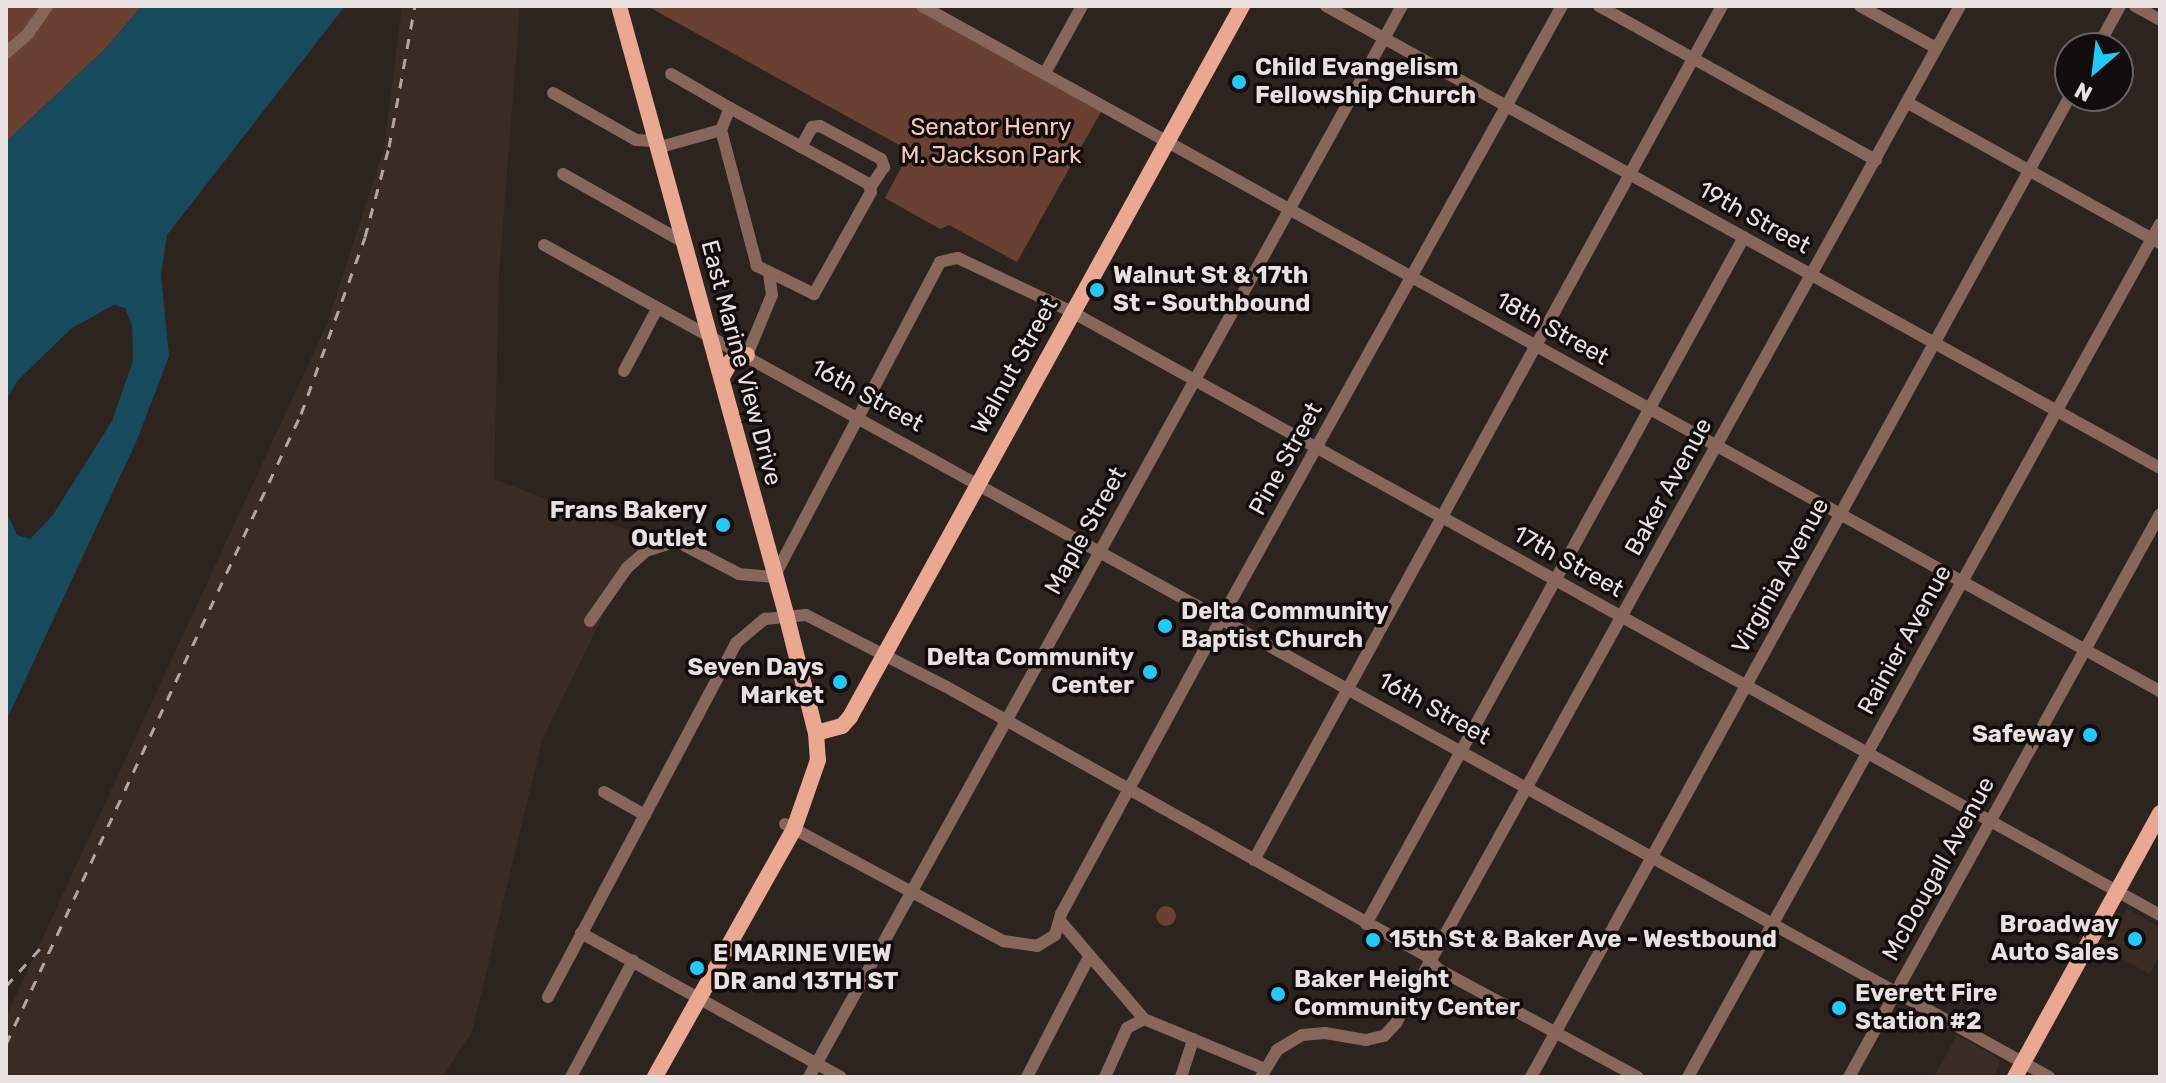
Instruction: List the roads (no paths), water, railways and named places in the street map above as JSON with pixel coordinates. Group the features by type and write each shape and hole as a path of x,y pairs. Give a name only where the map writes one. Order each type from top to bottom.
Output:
{"main road":[{"name":"East Marine View Drive","path":"619,6 683,242 712,336 816,733 815,778 695,995 645,1077"},
{"name":"Walnut Street","path":"816,733 842,726 884,655 1242,6"},
{"path":"722,377 731,361 747,355"},
{"path":"2019,1070 2160,813"},
{"name":"East Marine View Drive","path":"655,1077 695,995"}],"street":[{"path":"6,53 47,6"},
{"name":"18th Street","path":"922,6 2160,691"},
{"path":"1045,73 1082,6"},
{"name":"19th Street","path":"1326,6 2160,468"},
{"name":"Maple Street","path":"809,1077 1402,6"},
{"name":"Pine Street","path":"911,893 1012,944 1037,946 1055,935 1222,617 1562,6"},
{"path":"1599,6 1876,160"},
{"path":"1254,860 1346,685 1722,6"},
{"path":"1860,6 1936,48"},
{"name":"Baker Avenue","path":"1263,1073 1277,1050 1302,1035 1384,1036 1432,962 1960,6"},
{"path":"2106,32 2120,6"},
{"path":"2135,6 2160,20"},
{"path":"671,74 871,186"},
{"path":"553,93 636,140 656,145 721,130"},
{"path":"1908,103 2156,241"},
{"path":"730,108 721,130 757,266 814,294 884,167 881,159 820,126 812,127 801,147"},
{"name":"Virginia Avenue","path":"1531,1077 2061,112"},
{"path":"563,174 683,242"},
{"name":"Rainier Avenue","path":"1688,1077 2057,411 2156,241 2160,224"},
{"path":"1366,924 1744,237"},
{"name":"16th Street","path":"544,245 1774,922 1897,991 2019,1070 2049,1077"},
{"name":"17th Street","path":"858,416 940,262 949,257 1072,312 2160,915"},
{"path":"747,355 772,295 769,274"},
{"path":"624,371 657,309"},
{"path":"646,536 676,541 739,574 774,577 858,416"},
{"name":"McDougall Avenue","path":"1849,1077 2160,514"},
{"path":"590,621 627,568 646,551 676,541"},
{"path":"548,997 736,643 752,625 786,614 824,621 1638,1077"},
{"path":"604,792 645,815"},
{"path":"789,826 911,893"},
{"path":"1061,922 1144,1019 1263,1073"},
{"path":"581,933 841,1077"},
{"path":"1027,1077 1090,955"},
{"path":"571,1077 633,961"},
{"path":"1105,1077 1127,1028 1144,1019"},
{"path":"1181,1077 1193,1039"}],"water":[{"path":"142,6 345,6 167,235 161,274 169,356 137,440 6,721 6,511 17,535 30,539 53,515 112,421 133,361 132,325 125,308 114,305 72,328 17,381 6,401 6,142 105,49"}],"railway":[{"path":"6,1044 301,414 365,237 389,147 415,6"},
{"path":"6,986 46,942"}],"place":[{"name":"Child Evangelism Fellowship Church","path":"1239,82"},
{"name":"Walnut St & 17th St - Southbound","path":"1097,290"},
{"name":"Frans Bakery Outlet","path":"723,525"},
{"name":"Delta Community Baptist Church","path":"1165,626"},
{"name":"Delta Community Center","path":"1150,672"},
{"name":"Seven Days Market","path":"840,682"},
{"name":"Safeway","path":"2090,735"},
{"name":"Broadway Auto Sales","path":"2135,939"},
{"name":"15th St & Baker Ave - Westbound","path":"1373,940"},
{"name":"E MARINE VIEW DR and 13TH ST","path":"697,968"},
{"name":"Baker Height Community Center","path":"1278,994"},
{"name":"Everett Fire Station #2","path":"1839,1008"}],"park label":[{"name":"Senator Henry M. Jackson Park","path":"991,142"}]}
